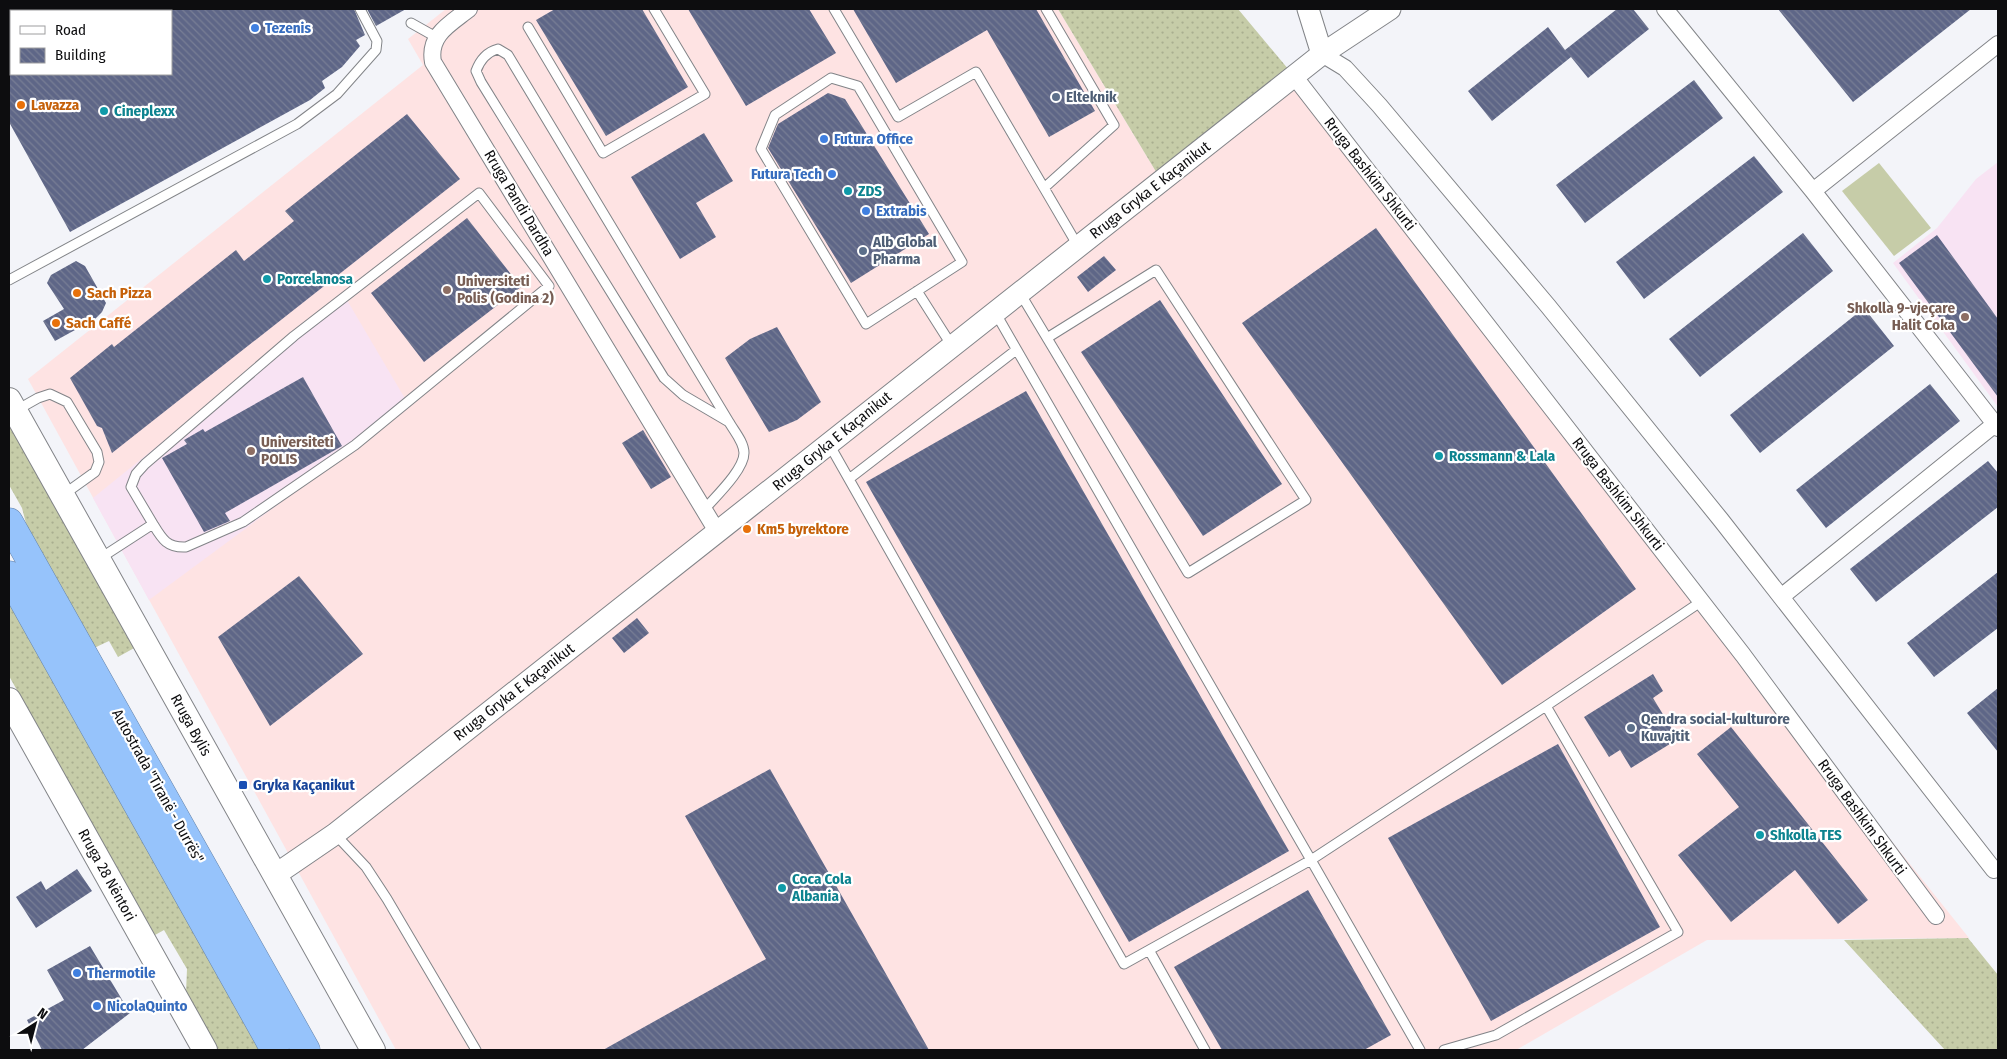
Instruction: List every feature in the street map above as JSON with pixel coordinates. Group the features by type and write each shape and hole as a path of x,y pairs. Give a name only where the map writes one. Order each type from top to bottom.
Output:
{"highway":[{"name":"Autostrada \"Tiranë - Durrës\"","path":"11,524 306,1050"},
{"name":"Autostrada \"Tiranë - Durrës\"","path":"9,575 275,1050"}],"main road":[{"name":"Rruga Bylis","path":"12,406 373,1050"},
{"name":"Rruga 28 Nëntori","path":"9,700 205,1050"}],"street":[{"path":"436,37 469,9"},
{"path":"1308,9 1322,54 1345,68 1386,112 1548,306 1781,596 1994,870"},
{"name":"Rruga Gryka E Kaçanikut","path":"275,875 335,834 1322,54 1390,9"},
{"path":"1665,9 1813,191 1996,426 1781,596"},
{"name":"Rruga Pandi Dardha","path":"436,37 432,51 434,62 718,533"},
{"path":"1813,191 1998,44"},
{"name":"Rruga Bashkim Shkurti","path":"1294,76 1702,601 1936,916"}],"lane":[{"path":"9,280 297,124 337,94 376,50 377,42 360,9"},
{"path":"528,27 603,154 705,94 654,9"},
{"path":"834,9 898,117 976,72 1078,246"},
{"path":"1044,188 1114,124 1046,9"},
{"path":"411,23 436,37"},
{"path":"704,510 742,464 744,452 728,422 508,55 498,49 490,51 479,62 476,71 481,82 664,378 683,395 728,422"},
{"path":"831,78 858,86 962,262 917,291 866,324 762,149 774,115 831,78"},
{"path":"479,192 549,286 355,445 243,522 186,547 177,548 163,542 153,524 132,487 136,474 145,464 301,330 479,192"},
{"path":"1020,292 1188,573 1306,500 1156,270 1048,338"},
{"path":"917,291 953,346"},
{"path":"995,312 1420,1050"},
{"path":"849,479 1016,350"},
{"path":"12,406 50,394 67,402 97,452 99,462 95,472 62,496"},
{"path":"829,444 1124,964 1311,860 1702,601"},
{"path":"98,560 153,524"},
{"path":"1444,1050 1496,1035 1678,932 1546,706"},
{"path":"335,834 366,867 387,899 476,1050"},
{"path":"1149,950 1206,1050"}],"shaded area":[{"path":"446,9 1058,9 1161,180 1294,76 1743,655 1969,938 1707,940 1516,1050 396,1050 28,379 423,65 408,39"},
{"name":"Shkolla 9-vjeçare Halit Coka","path":"1998,162 1998,407 1893,263 1937,228 1976,179"},
{"name":"Universiteti POLIS","path":"344,295 410,407 149,600 93,498"}],"green space":[{"path":"1058,9 1238,9 1294,76 1161,180"},
{"path":"1879,163 1931,228 1894,256 1842,191"},
{"path":"9,421 136,647 118,657 109,641 94,648 27,527 22,508 9,485"},
{"path":"9,600 261,1050 218,1050 186,993 187,969 164,930 155,935 9,676"},
{"path":"1968,938 1998,975 1998,1050 1945,1050 1844,940"}],"building":[{"path":"354,9 365,35 356,40 360,46 342,67 322,81 325,88 310,100 70,232 9,122 9,74 172,75 171,10"},
{"path":"367,9 406,9 376,26"},
{"path":"555,9 642,9 688,87 606,136 536,20"},
{"path":"688,9 809,9 836,53 746,106"},
{"path":"853,9 1036,9 1095,111 1049,137 987,30 896,83"},
{"path":"1617,9 1633,9 1649,29 1588,78 1571,57 1492,121 1468,91 1548,27 1565,50"},
{"path":"1778,9 1971,9 1853,102"},
{"path":"1694,80 1723,118 1585,223 1556,185"},
{"name":"ZDS","path":"828,93 845,99 929,234 851,283 768,148 778,124"},
{"name":"Porcelanosa","path":"407,114 460,179 112,453 102,428 97,426 70,378 112,344 114,347 236,250 244,261 294,221 285,211"},
{"path":"704,133 733,181 696,203 716,237 680,259 631,177"},
{"path":"1754,156 1783,192 1644,299 1616,262"},
{"path":"467,218 521,287 424,362 371,293"},
{"name":"Rossmann & Lala","path":"1376,228 1636,589 1502,685 1242,323"},
{"path":"1803,233 1833,271 1700,377 1669,339"},
{"path":"1937,235 1998,319 1998,397 1899,263"},
{"path":"1104,256 1116,270 1088,292 1077,277"},
{"name":"Sach Pizza","path":"76,261 85,266 106,303 102,312 95,319 55,341 43,321 64,309 47,283 51,275"},
{"path":"1160,300 1282,484 1203,536 1081,352"},
{"path":"1864,308 1894,346 1760,453 1730,415"},
{"path":"777,327 821,402 797,420 769,432 725,358 750,339"},
{"path":"303,377 342,446 225,513 230,521 204,532 162,458 187,444 184,440 203,429 205,432"},
{"path":"1930,384 1960,421 1826,528 1796,490"},
{"path":"1026,391 1289,851 1129,942 866,482"},
{"path":"643,430 671,477 651,489 622,443"},
{"path":"1988,461 1998,473 1998,507 1876,602 1850,569"},
{"path":"1998,572 1998,628 1934,677 1907,643"},
{"path":"299,576 363,654 270,726 218,637"},
{"path":"637,618 649,633 624,653 612,638"},
{"name":"Qendra social-kulturore Kuvajtit","path":"1653,674 1663,691 1653,698 1678,739 1631,768 1620,750 1609,757 1584,717"},
{"path":"1998,688 1998,752 1967,713"},
{"name":"Shkolla TES","path":"1731,727 1868,900 1838,924 1795,870 1731,922 1678,855 1739,807 1697,754"},
{"path":"1558,744 1660,927 1491,1021 1388,838"},
{"name":"Coca Cola Albania","path":"770,769 929,1050 603,1050 766,959 685,816"},
{"path":"77,869 92,891 36,928 16,897 41,881 46,890"},
{"path":"1308,890 1391,1035 1364,1050 1222,1050 1174,967"},
{"path":"90,946 130,1013 82,1050 42,1050 27,1020 64,1000 47,970"}],"place":[{"name":"Tezenis","path":"255,28"},
{"name":"Elteknik","path":"1056,97"},
{"name":"Lavazza","path":"21,105"},
{"name":"Cineplexx","path":"104,111"},
{"name":"Futura Office","path":"824,139"},
{"name":"Futura Tech","path":"832,174"},
{"name":"ZDS","path":"848,191"},
{"name":"Extrabis","path":"866,211"},
{"name":"Alb Global Pharma","path":"863,251"},
{"name":"Porcelanosa","path":"267,279"},
{"name":"Universiteti Polis (Godina 2)","path":"447,290"},
{"name":"Sach Pizza","path":"77,293"},
{"name":"Shkolla 9-vjeçare Halit Coka","path":"1965,317"},
{"name":"Sach Caffé","path":"56,323"},
{"name":"Universiteti POLIS","path":"251,451"},
{"name":"Rossmann & Lala","path":"1439,456"},
{"name":"Km5 byrektore","path":"747,529"},
{"name":"Qendra social-kulturore Kuvajtit","path":"1631,728"},
{"name":"Gryka Kaçanikut","path":"243,785"},
{"name":"Shkolla TES","path":"1760,835"},
{"name":"Coca Cola Albania","path":"782,888"},
{"name":"Thermotile","path":"77,973"},
{"name":"NicolaQuinto","path":"97,1006"}]}
